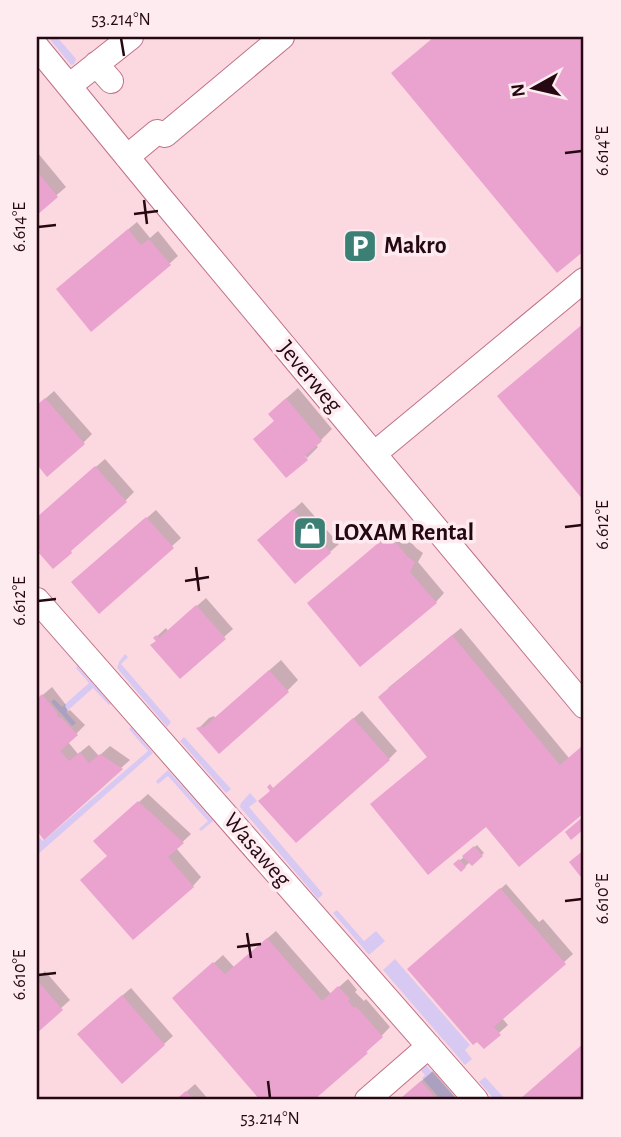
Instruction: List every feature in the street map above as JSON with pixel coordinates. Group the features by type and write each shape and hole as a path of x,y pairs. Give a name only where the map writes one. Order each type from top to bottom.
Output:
{"street":[{"path":"69,86 103,73 131,37"},
{"path":"127,157 282,37"},
{"name":"Jeverweg","path":"37,47 584,706"},
{"path":"374,454 584,281"},
{"name":"Wasaweg","path":"37,600 477,1100"},
{"path":"366,1100 429,1046"}],"shaded area":[{"path":"48,37 57,37 76,59 74,64 71,65"},
{"path":"125,654 128,657 121,664 171,722 167,727 117,668"},
{"path":"77,666 111,704 93,688 66,712 76,723 72,726 51,702 54,699 62,707 89,683"},
{"path":"131,727 153,753 37,855 37,835 43,841 148,751 129,729"},
{"path":"184,737 231,789 226,793 180,741"},
{"path":"168,770 213,821 201,831 199,829 208,821 168,776 158,784 156,781"},
{"path":"250,793 257,801 249,807 323,894 318,899 240,807"},
{"path":"337,910 364,941 376,931 385,941 369,955 333,913"},
{"path":"395,959 470,1045 465,1050 472,1059 465,1065 383,970"},
{"path":"426,1065 457,1100 441,1100 422,1078 425,1075 418,1067"},
{"path":"485,1077 506,1100 495,1100 479,1082"}],"building":[{"path":"434,37 584,37 584,251 557,273 391,73"},
{"path":"37,171 58,197 37,215"},
{"path":"128,229 141,245 149,239 171,265 91,332 56,289"},
{"path":"584,323 584,501 497,396"},
{"path":"45,398 85,444 47,477 39,467 37,469 37,405"},
{"path":"286,398 322,441 305,456 308,460 286,478 253,439 274,421 268,414"},
{"path":"95,466 127,502 53,569 38,552 37,517"},
{"path":"293,509 331,553 295,584 257,540"},
{"path":"146,517 174,548 99,614 71,582"},
{"path":"389,534 415,562 410,572 437,603 360,667 307,603"},
{"path":"196,605 226,639 180,679 150,645 156,641 153,638 156,635 159,638"},
{"path":"452,635 560,765 581,747 584,751 584,813 519,867 486,827 428,875 370,804 427,757 378,697"},
{"path":"269,670 289,692 219,754 196,728 203,728"},
{"path":"42,694 59,718 78,735 60,751 69,761 80,752 89,763 100,754 123,769 44,840 37,831 37,699"},
{"path":"353,718 390,760 296,843 258,801 270,791 267,787 270,784 273,788"},
{"path":"138,801 184,843 168,857 194,887 133,940 80,880 107,856 93,841"},
{"path":"584,816 584,829 571,840 565,832"},
{"path":"474,846 483,856 472,866 462,856"},
{"path":"584,850 584,881 569,862"},
{"path":"459,859 466,867 461,872 453,864"},
{"path":"500,888 566,964 494,1027 501,1035 484,1049 477,1042 473,1045 407,969"},
{"path":"267,938 322,1001 338,986 354,1008 356,1006 383,1037 314,1100 260,1100 172,998 213,962 225,974"},
{"path":"37,980 63,1010 37,1033"},
{"path":"122,995 165,1045 122,1084 77,1034"},
{"path":"584,1043 584,1097 580,1100 520,1099"},
{"path":"421,1081 437,1100 399,1100 408,1092"},
{"path":"186,1091 194,1100 175,1100"}],"place":[{"name":"Makro","path":"360,246"},
{"name":"LOXAM Rental","path":"310,533"}]}
